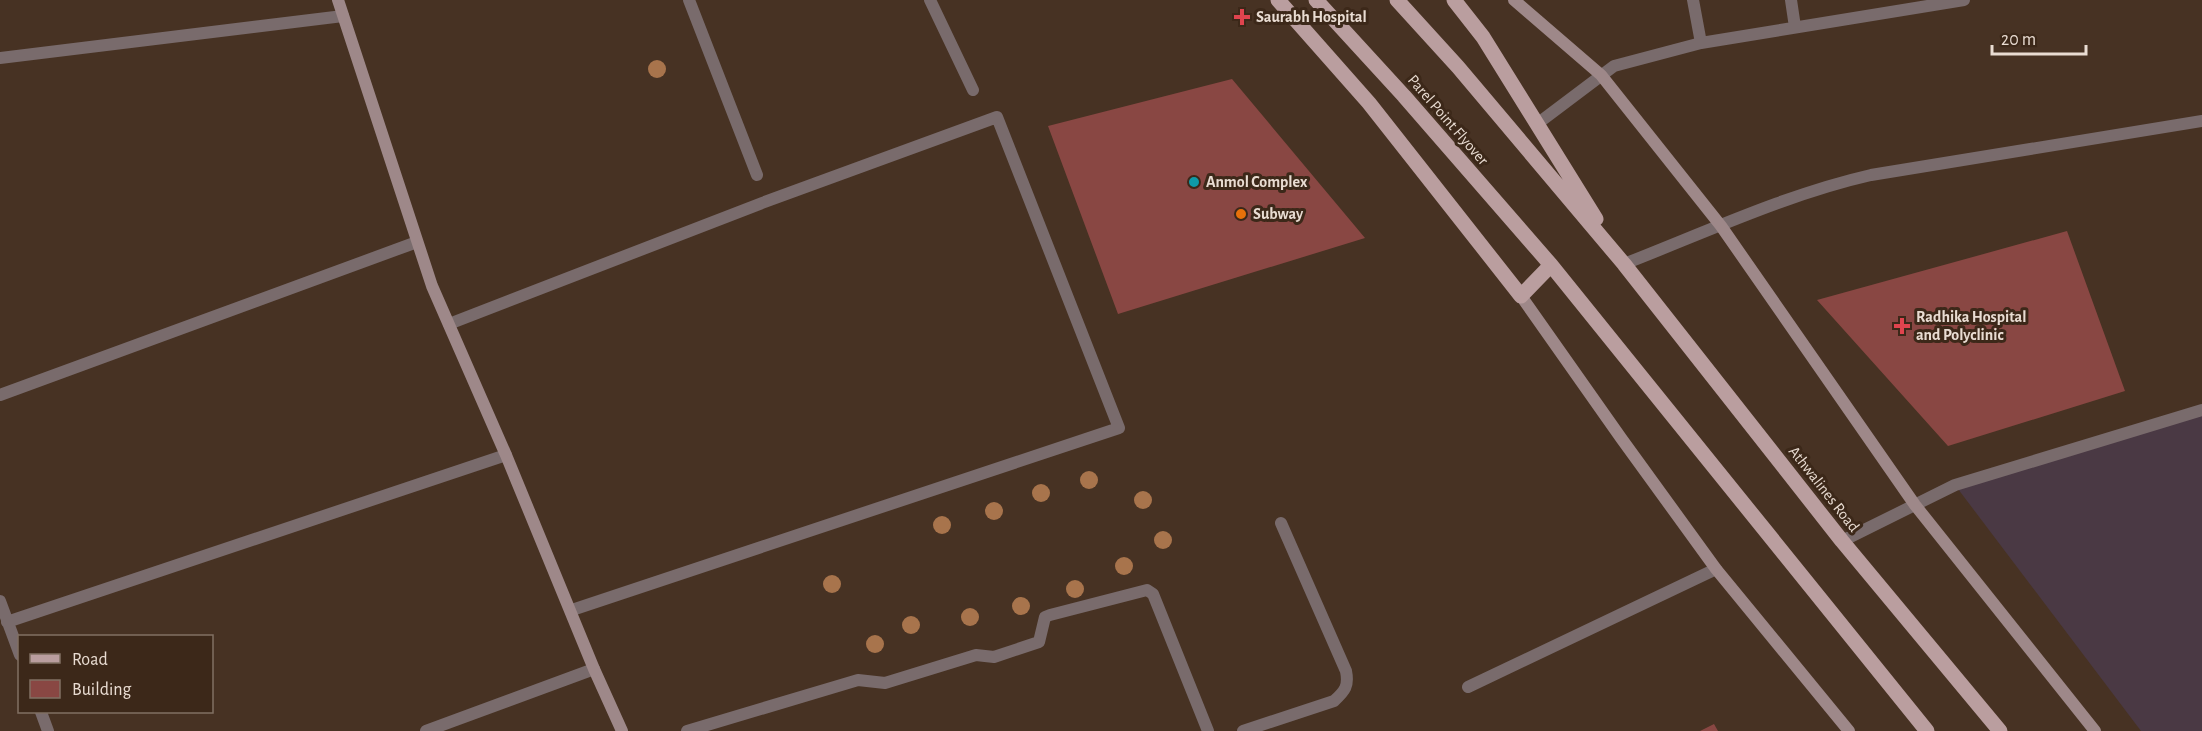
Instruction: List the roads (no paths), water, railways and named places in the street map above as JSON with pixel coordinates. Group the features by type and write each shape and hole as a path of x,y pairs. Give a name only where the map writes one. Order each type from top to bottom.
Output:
{"main road":[{"path":"1278,0 1369,103 1521,296 1551,265 1927,731"},
{"name":"Parel Point Flyover","path":"1316,0 1404,96 1551,265"},
{"path":"1397,0 1458,67 1624,264"},
{"path":"1454,0 1483,37 1624,264"},
{"name":"Athwalines Road","path":"1624,264 1842,541 2000,731"}],"street":[{"path":"338,0 432,286 622,731"},
{"path":"689,0 757,175"},
{"path":"930,0 973,90"},
{"path":"1514,0 1601,75 1721,226 1915,505 2094,731"},
{"path":"1693,0 1701,43"},
{"path":"1791,0 1795,27"},
{"path":"1537,124 1614,66 1701,43 1795,27 1893,5 1964,0"},
{"path":"0,58 344,16"},
{"path":"449,324 762,203 997,117 1119,428 572,610"},
{"path":"1624,264 1805,193 1871,174 2202,120"},
{"path":"0,395 417,242"},
{"path":"1521,296 1716,569 1850,731"},
{"path":"1842,541 1955,485 2202,410"},
{"path":"7,622 506,455"},
{"path":"1243,731 1334,701 1344,692 1348,681 1346,671 1281,523"},
{"path":"1468,687 1716,569"},
{"path":"687,731 858,680 885,682 976,655 994,657 1039,642 1045,617 1147,590 1153,594 1208,731"},
{"path":"0,601 18,650"},
{"path":"426,731 594,669"},
{"path":"42,713 48,731"}],"place":[{"name":"Saurabh Hospital","path":"1242,17"},
{"name":"Anmol Complex","path":"1194,182"},
{"name":"Subway","path":"1241,214"},
{"name":"Radhika Hospital and Polyclinic","path":"1902,326"}]}
